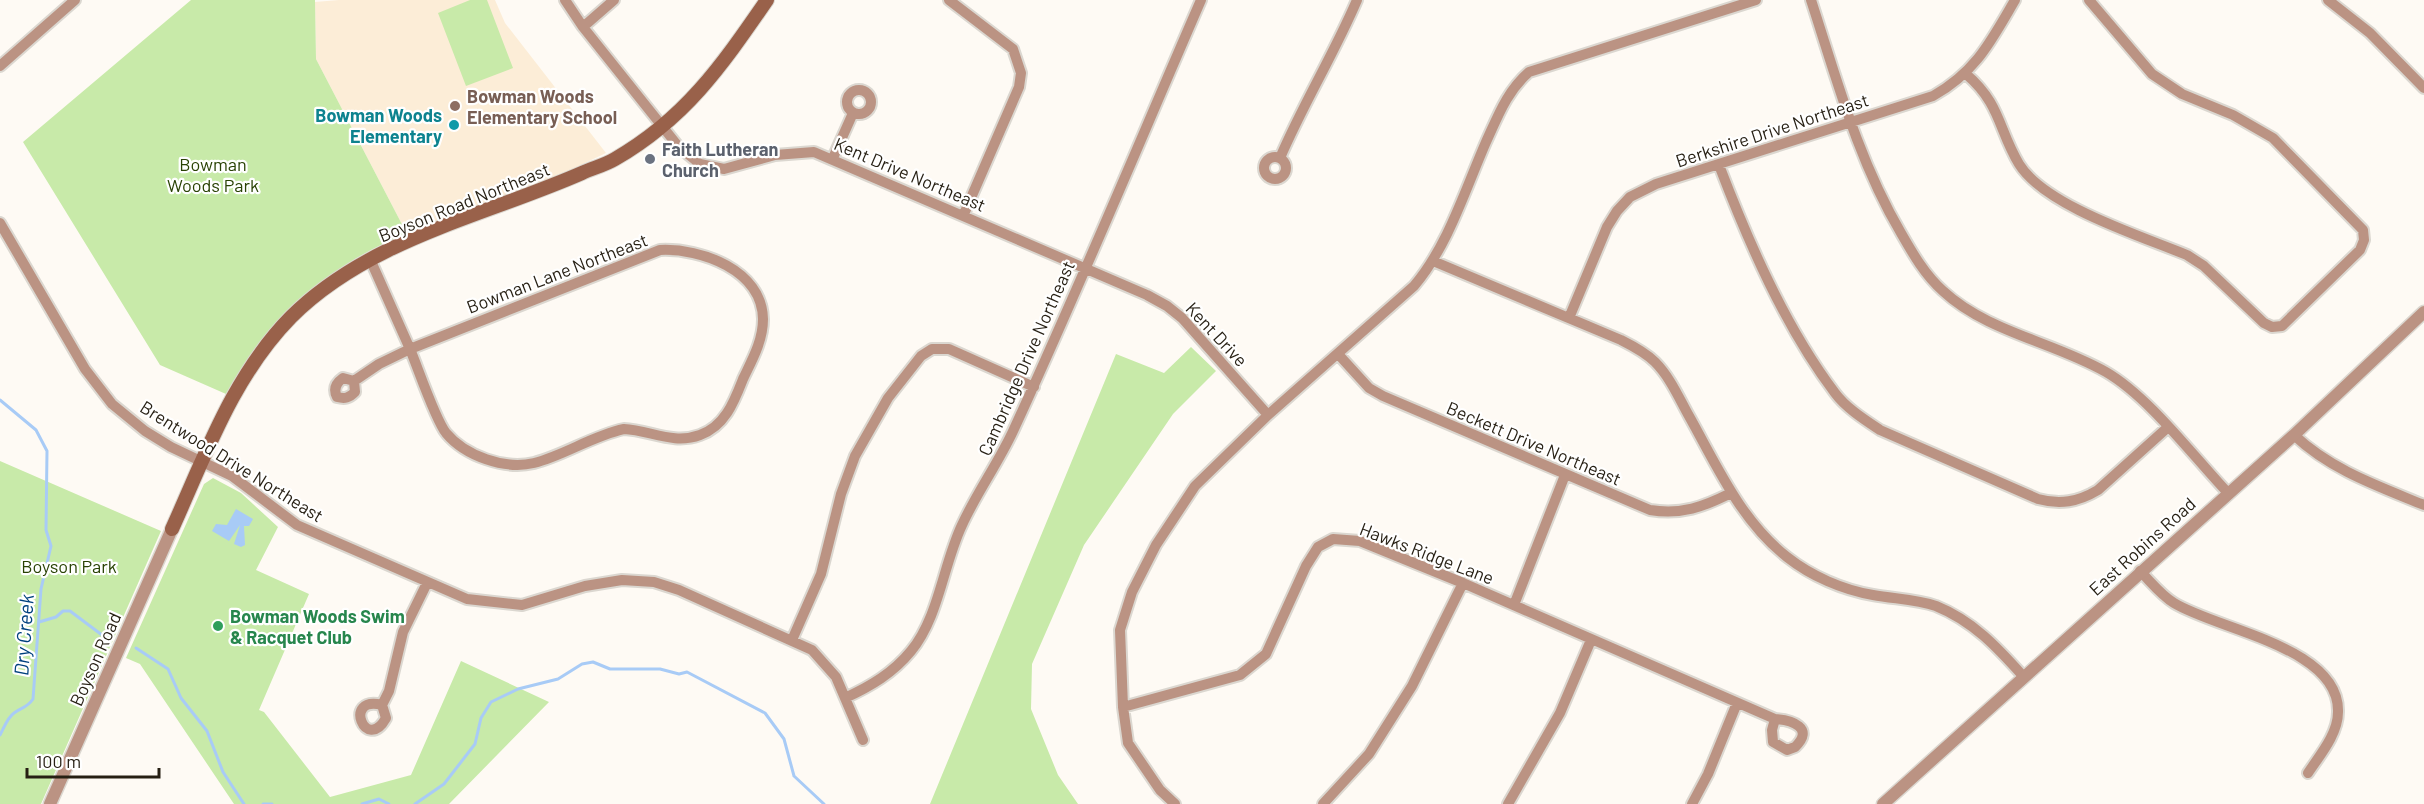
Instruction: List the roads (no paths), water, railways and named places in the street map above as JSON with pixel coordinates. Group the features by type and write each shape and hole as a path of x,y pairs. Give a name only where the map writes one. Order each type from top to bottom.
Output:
{"main road":[{"name":"Boyson Road Northeast","path":"172,529 230,399 257,356 275,334 313,297 370,259 411,239 556,185 615,159 662,126 693,99 719,71 767,0"}],"street":[{"path":"0,66 75,0"},
{"name":"Kent Drive Northeast","path":"565,0 582,27 690,157 710,167 739,167 775,155 800,151 814,152 964,214 1131,288"},
{"path":"582,27 614,0"},
{"path":"949,0 1013,48 1021,74 1019,87 964,214"},
{"name":"Cambridge Drive Northeast","path":"846,698 891,672 912,650 927,624 948,557 963,523 1003,453 1034,387 1201,0"},
{"path":"1280,158 1294,126 1336,49 1357,0"},
{"path":"1175,804 1160,790 1128,743 1123,707 1120,630 1132,592 1156,545 1195,486 1268,415 1414,286 1433,261 1506,99 1529,72 1756,0"},
{"path":"1811,0 1866,167 1913,253 1942,290 1973,313 2107,372 2139,398 2228,493"},
{"name":"Berkshire Drive Northeast","path":"1569,318 1607,227 1630,197 1656,184 1933,96 1966,74 1977,63 2015,0"},
{"path":"1966,74 1988,96 1997,111 2020,165 2041,187 2068,204 2187,255 2204,266 2264,323 2272,327 2282,326 2360,250 2364,240 2363,230 2273,138 2233,116 2182,94 2152,74 2090,0"},
{"path":"2328,0 2370,33 2424,88"},
{"path":"833,158 853,113"},
{"path":"1719,165 1748,239 1781,305 1816,364 1836,394 1859,416 1880,430 2038,499 2055,504 2084,498 2098,490 2167,428"},
{"name":"Brentwood Drive Northeast","path":"0,223 86,369 112,404 145,431 250,488 267,504 297,525 467,599 522,605 585,585 622,580 654,582 812,650 825,662 846,698 864,740"},
{"name":"Bowman Lane Northeast","path":"370,259 445,432 462,447 488,460 508,465 533,463 624,429 643,431 664,438 683,439 700,435 716,426 733,404 761,339 762,307 748,282 729,267 679,249 660,250 410,349"},
{"path":"1433,261 1621,340 1655,362 1675,390 1731,493 1750,521 1769,541 1807,570 1849,589 1933,605 1954,614 1985,635 2024,676"},
{"name":"Kent Drive","path":"1131,288 1167,306 1182,318 1268,415"},
{"name":"East Robins Road","path":"1882,804 2294,435 2424,312"},
{"path":"354,381 379,364 410,349"},
{"path":"792,640 821,574 842,494 855,456 888,398 921,356 932,350 949,349 1034,387"},
{"name":"Beckett Drive Northeast","path":"1338,354 1370,388 1383,396 1650,510 1669,513 1703,507 1731,493"},
{"path":"2294,435 2314,454 2424,505"},
{"path":"1514,605 1565,475"},
{"name":"Boyson Road","path":"50,804 172,529"},
{"name":"Hawks Ridge Lane","path":"1123,707 1240,675 1266,654 1306,566 1318,547 1333,539 1360,541 1463,583 1776,719"},
{"path":"2140,572 2174,604 2286,651 2309,662 2326,676 2336,694 2338,712 2331,738 2308,773"},
{"path":"382,705 389,691 403,632 427,583"},
{"path":"1323,804 1369,754 1406,696 1463,583"},
{"path":"1508,804 1560,713 1591,640"},
{"path":"1692,804 1708,774 1737,703"}],"water":[{"path":"236,509 253,519 249,526 244,526 245,545 241,547 234,544 240,525 229,541 212,531 216,524 227,525"}],"waterway":[{"name":"Dry Creek","path":"0,400 36,430 47,451 46,530 51,546 41,589 33,699 12,715 0,735"},
{"path":"39,622 56,617 63,611 70,611 102,635"},
{"path":"136,648 168,669 181,698 207,731 223,772 244,804"},
{"path":"415,804 444,784 475,744 481,718 491,702 518,689 558,679 582,664 593,662 610,669 660,669 679,674 687,672 765,713 784,739 794,776 824,804"},
{"path":"362,804 379,799 389,804"},
{"path":"263,804 272,804"}],"place":[{"name":"Bowman Woods Elementary School","path":"455,106"},
{"name":"Bowman Woods Elementary","path":"454,125"},
{"name":"Faith Lutheran Church","path":"650,159"},
{"name":"Bowman Woods Swim & Racquet Club","path":"218,626"}],"park label":[{"name":"Bowman Woods Park","path":"213,174"},
{"name":"Boyson Park","path":"69,566"}]}
